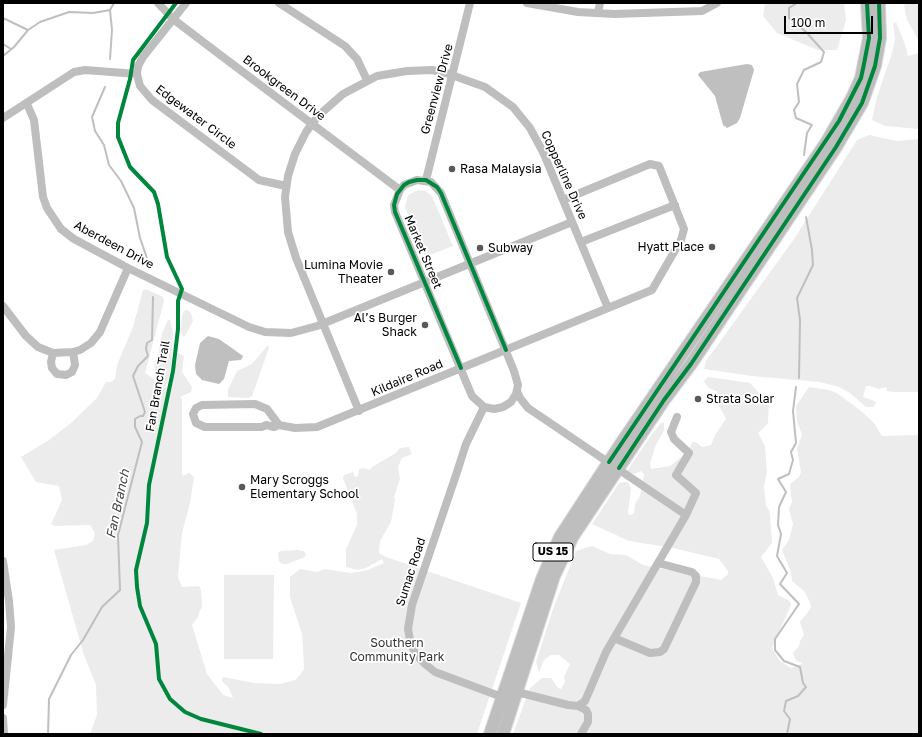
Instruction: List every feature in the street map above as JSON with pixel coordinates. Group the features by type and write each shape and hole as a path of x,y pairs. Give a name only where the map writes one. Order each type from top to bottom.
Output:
{"highway":[{"name":"US 15","path":"503,734 554,576 573,536 614,465 839,121 861,78 869,38 867,3"},
{"name":"US 15","path":"490,734 550,558 560,537 695,358 836,147 862,103 875,66 880,38 879,3"}],"street":[{"name":"Brookgreen Drive","path":"158,3 173,19 400,190"},
{"path":"3,118 27,104 64,78 79,70 137,74 138,66 143,57 186,3"},
{"path":"280,3 345,46 357,59 367,80"},
{"name":"Greenview Drive","path":"426,180 454,74 470,3"},
{"path":"529,3 558,10 598,13 696,12 717,3"},
{"path":"598,13 600,3"},
{"name":"Copperline Drive","path":"359,411 296,258 289,238 285,207 286,186 295,154 312,124 333,101 367,80 393,72 407,70 432,70 454,74 489,89 513,107 524,120 544,152 608,308"},
{"name":"Edgewater Circle","path":"137,74 140,86 146,94 256,177 267,183 286,186"},
{"name":"Aberdeen Drive","path":"27,104 34,120 43,197 53,218 61,229 74,239 128,268 256,329 273,333 291,333 323,324 572,222"},
{"name":"Kildaire Road","path":"279,424 274,427 266,425 262,427 205,427 196,423 194,414 196,408 202,405 255,404 267,409 279,424 295,428 311,428 359,411 646,293 656,286 684,232 683,225 660,168 654,164 563,200"},
{"path":"400,190 409,182 417,180 426,180 438,188 506,350 517,380 517,391 514,399 506,405 494,409 484,407"},
{"name":"Market Street","path":"400,190 394,205 395,212 472,396 484,407"},
{"path":"581,242 675,205"},
{"path":"3,306 32,342 45,350 53,353 73,352 80,350 91,343 100,332 128,268"},
{"path":"53,353 51,362 52,368 57,374 66,375 72,372 75,365 73,352"},
{"path":"517,391 520,398 528,408 686,515"},
{"path":"506,405 517,405 528,408"},
{"name":"Sumac Road","path":"484,407 466,444 454,478 412,605 408,630 415,653 424,664 434,672 502,697"},
{"path":"578,706 585,702 606,652 686,515 696,493 676,476 688,453 674,439 670,432 676,417"},
{"path":"3,561 11,627 3,705"},
{"path":"614,638 650,653 660,652 664,649 696,582 696,576 692,572 658,563"},
{"path":"517,692 578,706 586,710 588,714 588,722 581,734"},
{"path":"3,718 4,734"}],"green space":[{"path":"765,3 844,3 846,20 837,50 818,50 777,33 763,16"},
{"path":"906,3 919,3 919,41 907,20 904,6"},
{"path":"896,22 908,56 919,53 919,129 885,126 872,120 877,97 893,50 895,38 893,23"},
{"path":"869,135 897,141 919,139 919,392 894,392 887,391 886,387 879,389 866,386 863,397 876,403 873,407 866,407 850,393 839,387 820,382 752,376 704,369 706,361 794,239 857,140"},
{"path":"418,190 425,191 432,196 453,246 425,257 405,207 408,195"},
{"name":"Southern Community Park","path":"146,289 163,297 164,301 145,373 158,382 154,364 158,357 162,333 168,320 170,320 173,332 171,368 165,387 171,391 178,353 184,356 182,372 192,387 191,392 180,397 182,399 182,473 183,476 189,473 194,477 190,503 182,533 178,577 182,587 199,586 201,590 202,607 198,617 192,625 207,674 223,695 233,698 229,688 222,681 223,677 254,683 280,684 295,680 300,675 304,669 302,634 290,597 290,577 300,569 317,572 324,569 351,573 368,570 384,563 382,559 366,568 358,570 346,567 346,549 357,525 357,514 343,478 344,475 353,472 355,477 358,476 359,469 364,468 370,470 372,467 396,453 400,448 409,447 412,454 402,458 398,467 400,479 394,497 395,500 391,522 380,541 379,553 386,557 521,603 477,734 90,734 97,715 96,685 83,652 54,550 86,545 93,541 95,533 90,525 55,526 51,524 62,500 59,486 36,482 21,457 49,440 71,423 97,398 106,382 111,382 115,379 117,365 133,327 143,290"},
{"path":"187,310 191,313 193,321 183,337 181,332 182,315 184,311"},
{"path":"268,345 269,348 252,396 248,398 228,397 228,390 237,371 252,364"},
{"path":"708,377 750,383 763,397 769,399 768,423 758,433 765,446 767,472 764,486 766,505 770,513 772,543 761,557 773,578 778,595 790,601 791,605 772,648 780,661 791,668 803,663 796,661 793,653 799,646 804,635 800,622 811,608 805,592 792,581 791,572 782,550 789,540 793,524 789,509 792,502 790,484 799,477 801,472 797,449 802,435 797,421 796,406 809,387 829,390 837,393 861,411 874,423 882,436 919,435 919,734 513,734 530,688 542,678 551,678 558,688 561,689 565,682 564,677 570,664 559,655 551,655 544,660 539,672 536,662 553,609 576,551 592,546 610,554 626,555 643,565 721,580 728,574 728,571 719,559 673,548 629,541 592,524 619,483 628,482 631,489 628,512 629,515 634,514 635,504 640,496 644,475 641,471 634,474 627,471 661,423 664,422 664,430 655,447 650,464 651,469 670,466 685,454 693,442 696,442 702,447 711,445 715,435 726,419 717,402 718,392 709,388 704,381"},
{"path":"281,551 304,551 306,555 305,557 287,564 282,564 279,561 278,553"},
{"path":"224,575 274,575 273,659 224,659"}],"shaded area":[{"path":"747,64 752,65 754,70 740,118 737,123 727,128 723,125 715,96 698,75 700,72"},
{"path":"208,336 219,339 243,356 241,360 229,361 224,379 219,384 202,380 196,374 195,365 200,343"}],"waterway":[{"name":"Fan Branch","path":"110,59 112,30 110,10 114,3"},
{"path":"797,3 789,8 789,18 806,32 824,52 821,62 804,70 797,84 799,102 794,110 796,118 812,125 807,133 804,155"},
{"path":"3,56 14,47 28,30 40,22 69,12 93,13 110,10"},
{"path":"3,18 28,30"},
{"path":"3,44 11,49"},
{"name":"Fan Branch","path":"105,87 92,117 95,131 104,145 109,165 121,181 134,208 140,238 149,264"},
{"path":"799,378 800,320 797,298 813,265 806,217"},
{"name":"Fan Branch","path":"48,734 49,699 71,655 83,640 102,607 120,590 118,535 142,442 135,427 135,419 143,416 145,412 133,376 138,366 148,356 146,349 147,343 152,340 153,297"},
{"path":"787,734 790,719 784,711 786,701 798,696 806,687 803,683 800,667 784,661 775,650 775,639 799,604 780,584 787,573 777,556 781,534 778,525 779,507 786,492 778,479 789,474 793,460 791,452 796,443 793,411 796,387"}],"cycle path":[{"name":"Fan Branch Trail","path":"176,3 133,60 130,79 118,123 118,137 130,167 154,192 158,204 167,257 182,289 178,301 178,329 173,371 149,485 147,523 136,570 137,587 140,606 156,644 159,679 170,699 185,712 201,719 261,734"},
{"path":"609,462 839,121 861,78 869,38 867,3"},
{"path":"619,468 664,400 691,364 836,147 862,103 875,66 880,38 879,3"},
{"path":"461,368 395,212 394,205 397,194 404,185 409,182 426,180 437,187 441,193 506,350"}],"place":[{"name":"Rasa Malaysia","path":"452,169"},
{"name":"Hyatt Place","path":"712,247"},
{"name":"Subway","path":"480,248"},
{"name":"Lumina Movie Theater","path":"391,272"},
{"name":"Al’s Burger Shack","path":"425,325"},
{"name":"Strata Solar","path":"698,399"},
{"name":"Mary Scroggs Elementary School","path":"242,487"}]}
